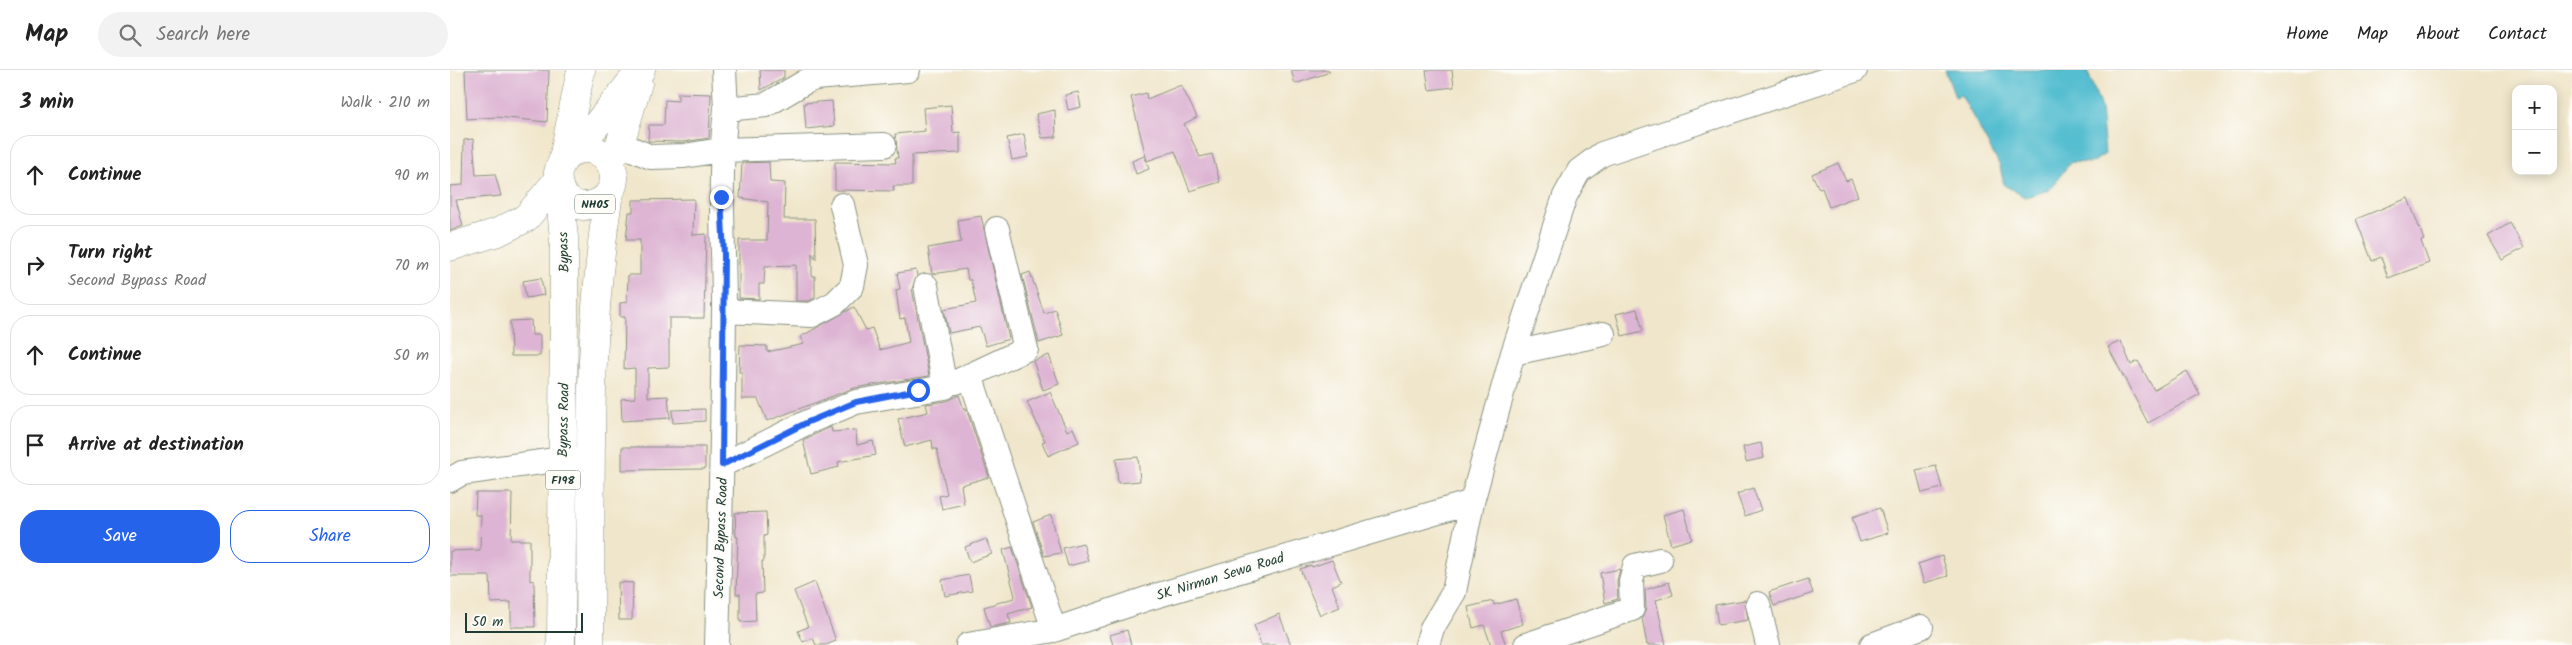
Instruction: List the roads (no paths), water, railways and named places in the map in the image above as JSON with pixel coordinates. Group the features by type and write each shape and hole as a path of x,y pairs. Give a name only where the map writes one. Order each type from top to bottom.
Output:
{"main road":[{"path":"564,169 581,70"},
{"path":"586,70 599,119 612,154"},
{"name":"NH05","path":"526,218 564,169 599,119 608,113 642,70"},
{"name":"NH05","path":"450,247 498,232 526,218 573,211 594,204 609,192 614,179 612,154 642,70"},
{"path":"564,169 590,148 612,154"},
{"name":"NH05","path":"564,169 573,211"},
{"name":"F198","path":"590,645 594,318 600,247 609,192"},
{"name":"Bypass","path":"564,316 573,211"},
{"name":"Bypass Road","path":"561,645 564,316"}],"street":[{"name":"Second Bypass Road","path":"717,645 724,311 721,150 726,109 724,70"},
{"path":"726,109 766,105 815,78 908,70"},
{"path":"1427,645 1432,628 1454,592 1472,502 1513,353 1565,196 1579,171 1602,154 1855,70"},
{"path":"612,154 651,157 684,156 721,150 884,145"},
{"path":"724,311 812,315 835,303 852,286 856,265 842,205"},
{"path":"722,465 808,422 856,402 946,386 1026,349 997,229"},
{"path":"926,286 946,386"},
{"path":"1513,353 1603,334"},
{"path":"970,375 1054,630"},
{"path":"450,480 462,473 563,459 592,462"},
{"name":"SK Nirman Sewa Road","path":"968,645 1054,630 1152,596 1472,502"},
{"path":"1538,643 1632,608 1631,581 1635,566 1660,560"},
{"path":"1758,604 1768,645"},
{"path":"1872,645 1921,627"}],"water":[{"path":"1945,70 2087,70 2101,108 2105,154 2092,163 2071,162 2049,190 2025,197 2004,185 2000,166 1961,95 1955,97"}]}
